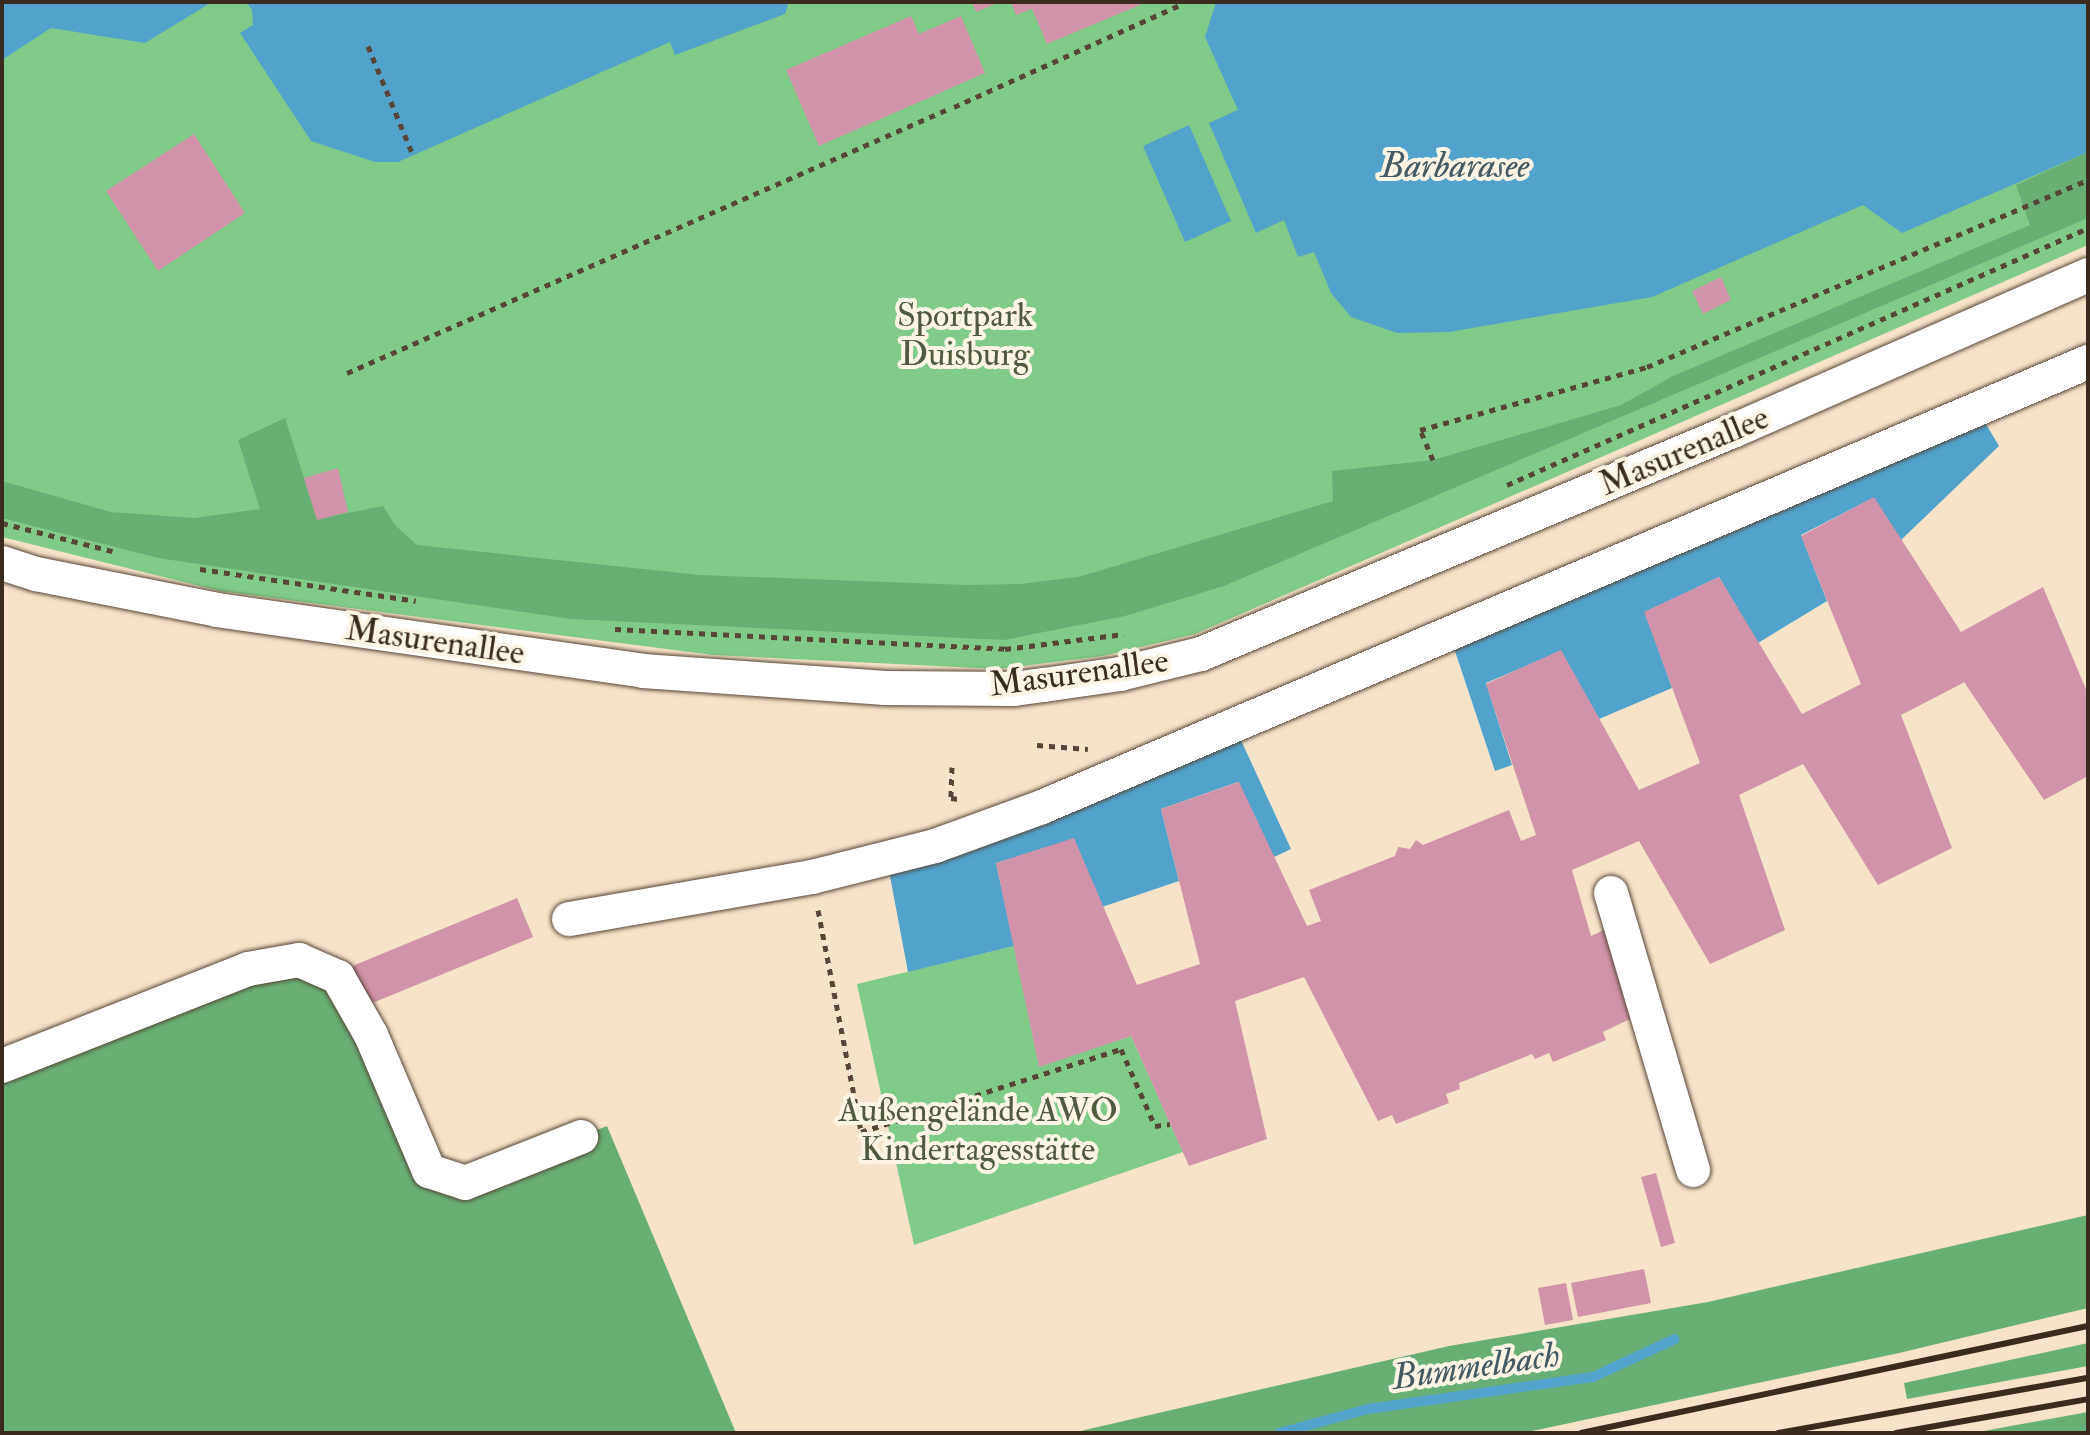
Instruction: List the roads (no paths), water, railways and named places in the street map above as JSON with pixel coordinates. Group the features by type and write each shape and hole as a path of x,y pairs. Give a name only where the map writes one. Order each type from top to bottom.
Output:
{"street":[{"name":"Masurenallee","path":"2,563 36,574 217,610 643,671 885,688 1014,689 1059,683 1120,674 1201,654 1735,430 2088,275"},
{"path":"569,919 812,877 935,846 1074,795 2088,362"},
{"path":"1611,893 1693,1170"},
{"path":"2,1066 248,969 299,960 338,977 371,1035 429,1171 465,1183 581,1137"}],"water":[{"path":"2,2 212,2 145,43 51,28 2,60"},
{"path":"246,2 789,2 785,14 675,55 670,42 398,162 375,162 311,141 240,33 253,25 252,10"},
{"name":"Barbarasee","path":"1216,2 2088,2 2088,152 1902,233 1863,205 1652,297 1449,332 1397,333 1351,317 1331,293 1314,252 1298,257 1284,220 1256,233 1209,123 1238,110 1205,37"},
{"path":"1189,125 1231,221 1185,242 1143,146"},
{"path":"1986,424 1999,446 1901,540 1873,498 1801,535 1827,601 1758,643 1719,577 1645,612 1672,688 1599,719 1561,651 1486,683 1512,765 1495,771 1453,645"},
{"path":"1240,738 1291,849 1274,857 1238,782 1161,809 1179,881 1102,907 1074,839 996,863 1014,946 908,972 889,871"}],"waterway":[{"name":"Bummelbach","path":"1279,1433 1368,1409 1593,1377 1675,1339"}],"railway":[{"path":"1581,1433 2088,1326"},
{"path":"1778,1433 2088,1378"},
{"path":"1896,1433 2088,1399"}],"park label":[{"name":"Sportpark Duisburg","path":"965,334"},
{"name":"Außengelände AWO Kindertagesstätte","path":"978,1130"}]}
